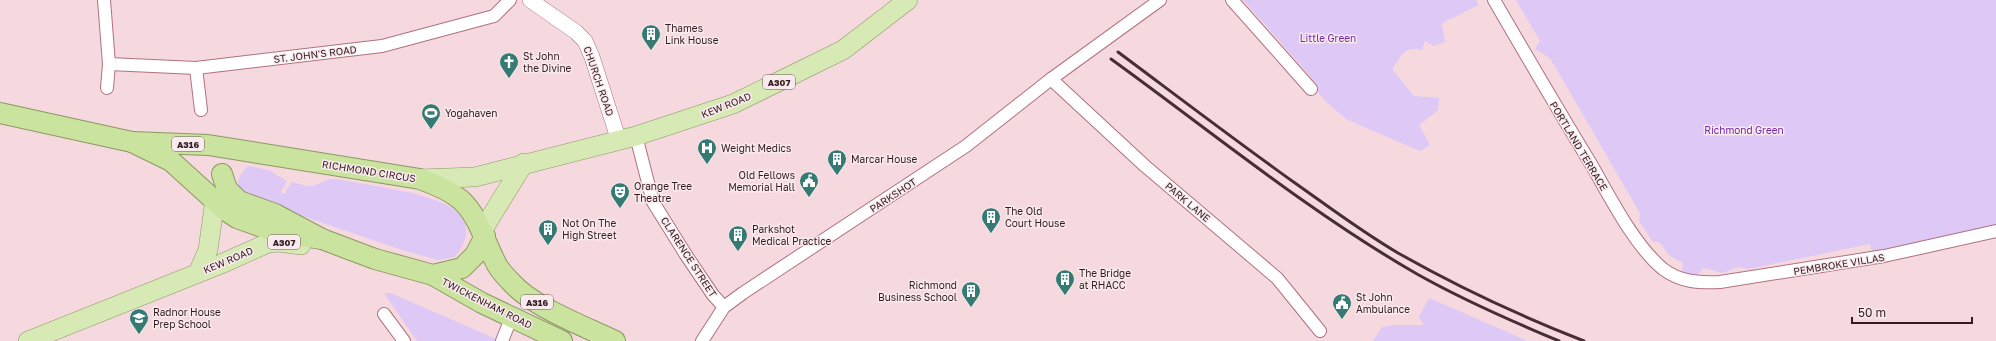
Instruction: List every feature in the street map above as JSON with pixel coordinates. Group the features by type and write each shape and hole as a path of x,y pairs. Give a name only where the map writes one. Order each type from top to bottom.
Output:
{"highway":[{"name":"A316","path":"0,113 132,142 198,144 243,152"},
{"name":"A316","path":"132,142 171,161 237,218 276,232 322,239"},
{"path":"215,200 218,184 229,161 243,152"},
{"name":"RICHMOND CIRCUS","path":"243,152 420,179 439,186 460,200 484,233"},
{"name":"A316","path":"222,174 227,189 239,201 275,214 322,239 375,259 433,275 462,268 475,255 484,233"},
{"name":"A316","path":"484,233 495,263 513,284 541,305 615,341"},
{"name":"TWICKENHAM ROAD","path":"433,275 482,303 562,341"}],"main road":[{"name":"KEW ROAD","path":"524,163 627,138 733,104 843,50 908,0"},
{"name":"A307","path":"420,179 474,177 524,163"},
{"path":"484,233 524,163"},
{"name":"KEW ROAD","path":"198,273 208,250 215,200"},
{"name":"KEW ROAD","path":"28,341 50,337 268,243 279,242 375,259"}],"street":[{"path":"104,0 109,64 107,88"},
{"name":"ST. JOHN'S ROAD","path":"109,64 196,68 382,46 494,16 510,0"},
{"name":"CHURCH ROAD","path":"530,0 576,32 585,41 627,138"},
{"name":"PARKSHOT","path":"702,341 724,307 789,262 966,146 1050,79 1160,0"},
{"path":"1232,0 1311,89"},
{"name":"PORTLAND TERRACE","path":"1494,0 1611,198 1641,245 1650,257 1664,270 1680,279"},
{"path":"196,68 201,110"},
{"name":"PARK LANE","path":"1050,79 1145,166 1277,278 1320,331"},
{"name":"CLARENCE STREET","path":"627,138 654,202 686,255 713,295 724,307"},
{"name":"PEMBROKE VILLAS","path":"1680,279 1697,283 1727,281 1884,256 1996,231"},
{"path":"384,314 404,341"},
{"path":"502,341 512,316"}],"green space":[{"name":"Little Green","path":"1243,0 1476,0 1479,5 1442,23 1445,42 1434,46 1425,41 1422,50 1410,49 1403,53 1392,69 1414,96 1439,98 1438,110 1419,125 1430,145 1420,151 1346,119 1325,101 1314,87 1317,86 1311,77"},
{"name":"Richmond Green","path":"1516,0 1996,0 1996,231 1872,252 1870,244 1749,269 1738,267 1723,273 1703,268 1697,276 1682,273 1683,263 1670,256 1659,242 1653,242 1639,221 1640,213 1550,58 1535,49 1540,41"},
{"path":"248,166 269,170 287,181 281,192 284,194 292,182 313,186 333,179 408,192 427,197 444,204 457,213 465,224 465,239 455,257 438,260 402,250 264,203 239,191 239,177"},
{"path":"384,293 391,293 496,339 495,341 417,341"},
{"path":"1429,298 1526,341 1373,341 1382,327 1394,325 1424,325 1419,317"}],"railway":[{"path":"1118,52 1273,167 1385,245 1443,278 1536,321 1584,341"},
{"path":"1111,59 1261,171 1338,225 1377,250 1452,293 1559,341"}],"place":[{"name":"Thames Link House","path":"651,51"},
{"name":"St John the Divine","path":"509,79"},
{"name":"Yogahaven","path":"431,130"},
{"name":"Weight Medics","path":"707,165"},
{"name":"Marcar House","path":"837,176"},
{"name":"Old Fellows Memorial Hall","path":"809,198"},
{"name":"Orange Tree Theatre","path":"620,209"},
{"name":"The Old Court House","path":"991,234"},
{"name":"Not On The High Street","path":"548,246"},
{"name":"Parkshot Medical Practice","path":"738,252"},
{"name":"The Bridge at RHACC","path":"1065,296"},
{"name":"Richmond Business School","path":"971,308"},
{"name":"St John Ambulance","path":"1342,320"},
{"name":"Radnor House Prep School","path":"139,335"}]}
